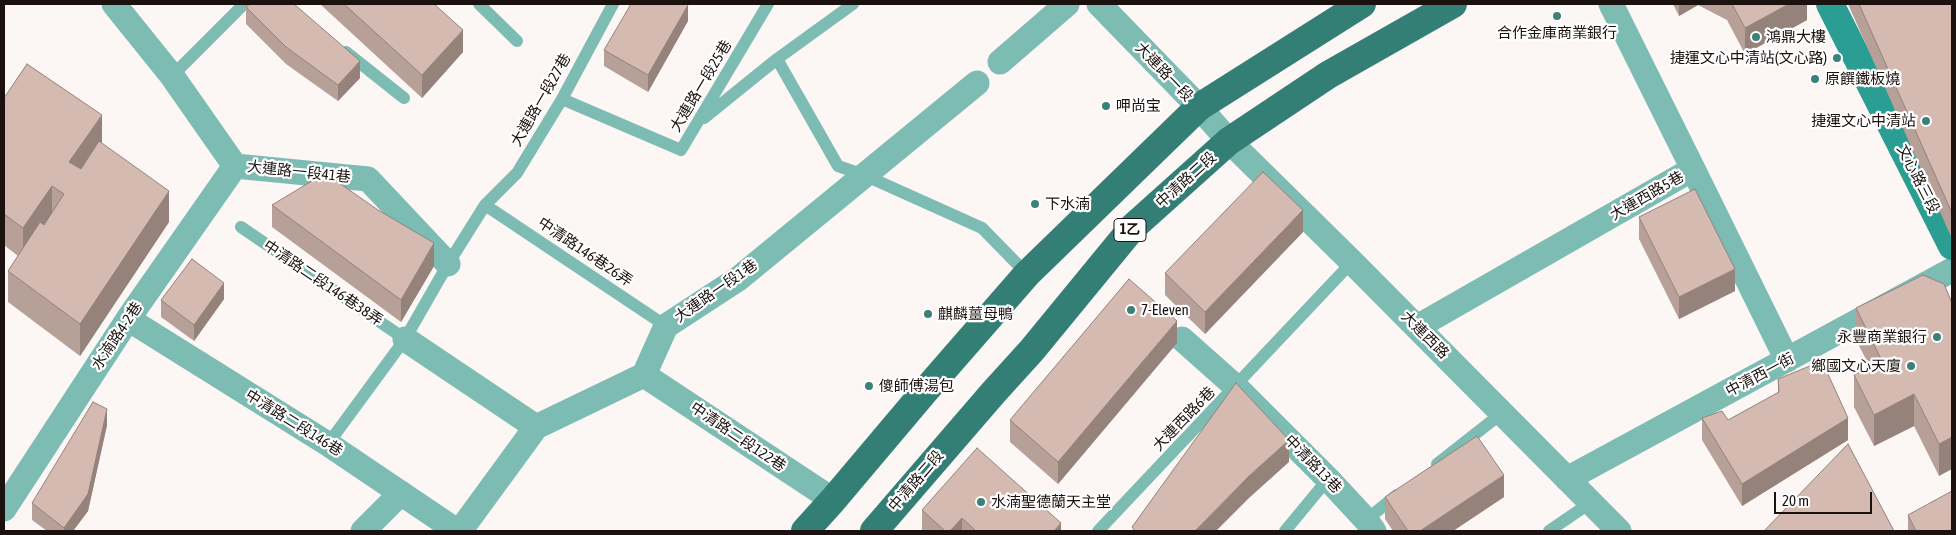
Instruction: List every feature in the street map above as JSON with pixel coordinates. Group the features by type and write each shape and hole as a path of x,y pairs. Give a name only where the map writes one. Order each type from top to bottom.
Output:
{"main road":[{"name":"1乙","path":"805,531 1027,274 1199,107 1362,4"},
{"name":"中清路二段","path":"874,531 1032,350 1132,227 1229,141 1328,76 1453,4"},
{"name":"文心路三段","path":"1830,4 1952,246"}],"street":[{"name":"大連路一段41巷","path":"114,4 172,76 235,166 368,179 448,264"},
{"path":"1000,62 1067,4"},
{"name":"大連路一段","path":"1099,4 1199,107 1229,141"},
{"path":"1611,4 1693,169"},
{"name":"大連路一段1巷","path":"644,375 666,326 738,279 977,83"},
{"name":"大連西路","path":"1229,141 1619,531"},
{"name":"水湳路4-2巷","path":"4,509 128,318 235,166"},
{"name":"大連西路5巷","path":"1416,327 1693,169 1787,360"},
{"name":"中清西一街","path":"1567,479 1952,270"},
{"name":"中清路二段146巷","path":"128,318 328,444 458,531"},
{"name":"中清路二段146巷38弄","path":"404,339 536,427"},
{"name":"中清路13巷","path":"1182,339 1236,387 1328,479 1370,525"},
{"path":"458,531 536,427 644,375"},
{"name":"中清路二段122巷","path":"644,375 833,500"},
{"path":"363,531 401,493"}],"lane":[{"path":"172,76 244,4"},
{"path":"479,4 517,40"},
{"name":"大連路一段27巷","path":"485,205 517,173 562,99 613,4"},
{"name":"大連路一段25巷","path":"562,99 681,150 768,4"},
{"path":"698,122 777,59 853,4"},
{"path":"338,45 404,98"},
{"path":"777,59 838,166 864,175 982,228 1027,274"},
{"path":"328,444 404,339 485,205"},
{"name":"中清路146巷26弄","path":"485,205 666,326"},
{"name":"中清路二段146巷38弄","path":"241,228 404,339"},
{"name":"大連西路6巷","path":"1098,531 1352,262"},
{"path":"1426,472 1502,413"},
{"path":"1285,531 1328,479"},
{"path":"1370,525 1404,490"},
{"path":"1549,531 1590,503"}],"building":[{"path":"250,4 294,4 360,61 338,85 286,47 246,7"},
{"path":"344,4 434,4 463,30 422,75"},
{"path":"631,4 688,5 648,75 604,50"},
{"path":"1732,4 1789,4 1745,28"},
{"name":"捷運文心中清站","path":"1859,4 1952,4 1952,213"},
{"path":"27,64 102,115 69,162 81,169 99,141 169,191 80,324 8,271 40,222 44,225 64,194 52,186 23,228 4,214 4,98"},
{"path":"1263,172 1303,210 1205,312 1165,273"},
{"path":"325,173 378,210 434,243 401,300 272,205"},
{"path":"1695,189 1735,269 1679,297 1639,217"},
{"path":"192,259 224,283 194,325 161,300"},
{"name":"鄉國文心天廈","path":"1923,275 1944,284 1952,303 1952,437 1939,444 1914,394 1874,415 1854,375 1882,361 1856,308"},
{"path":"1129,279 1177,321 1058,462 1010,420"},
{"path":"1822,361 1848,418 1742,484 1702,418 1722,411 1728,420 1779,392 1778,379"},
{"path":"1236,383 1289,440 1249,476 1195,531 1135,531 1132,527"},
{"path":"93,402 107,409 88,494 64,528 32,503"},
{"path":"1477,436 1504,475 1420,531 1408,531 1385,497"},
{"path":"1848,444 1894,531 1764,531"},
{"path":"977,448 1061,523 1054,531 976,531 962,518 950,531 945,531 922,510"},
{"path":"1952,491 1952,531 1916,531 1908,515"}],"place":[{"name":"合作金庫商業銀行","path":"1557,16"},
{"name":"鴻鼎大樓","path":"1756,37"},
{"name":"捷運文心中清站(文心路)","path":"1837,58"},
{"name":"原饌鐵板燒","path":"1815,79"},
{"name":"呷尚宝","path":"1106,106"},
{"name":"捷運文心中清站","path":"1926,121"},
{"name":"下水湳","path":"1035,204"},
{"name":"7-Eleven","path":"1131,310"},
{"name":"麒麟薑母鴨","path":"928,314"},
{"name":"永豐商業銀行","path":"1937,337"},
{"name":"鄉國文心天廈","path":"1911,366"},
{"name":"傻師傅湯包","path":"869,386"},
{"name":"水湳聖德蘭天主堂","path":"981,502"}]}
